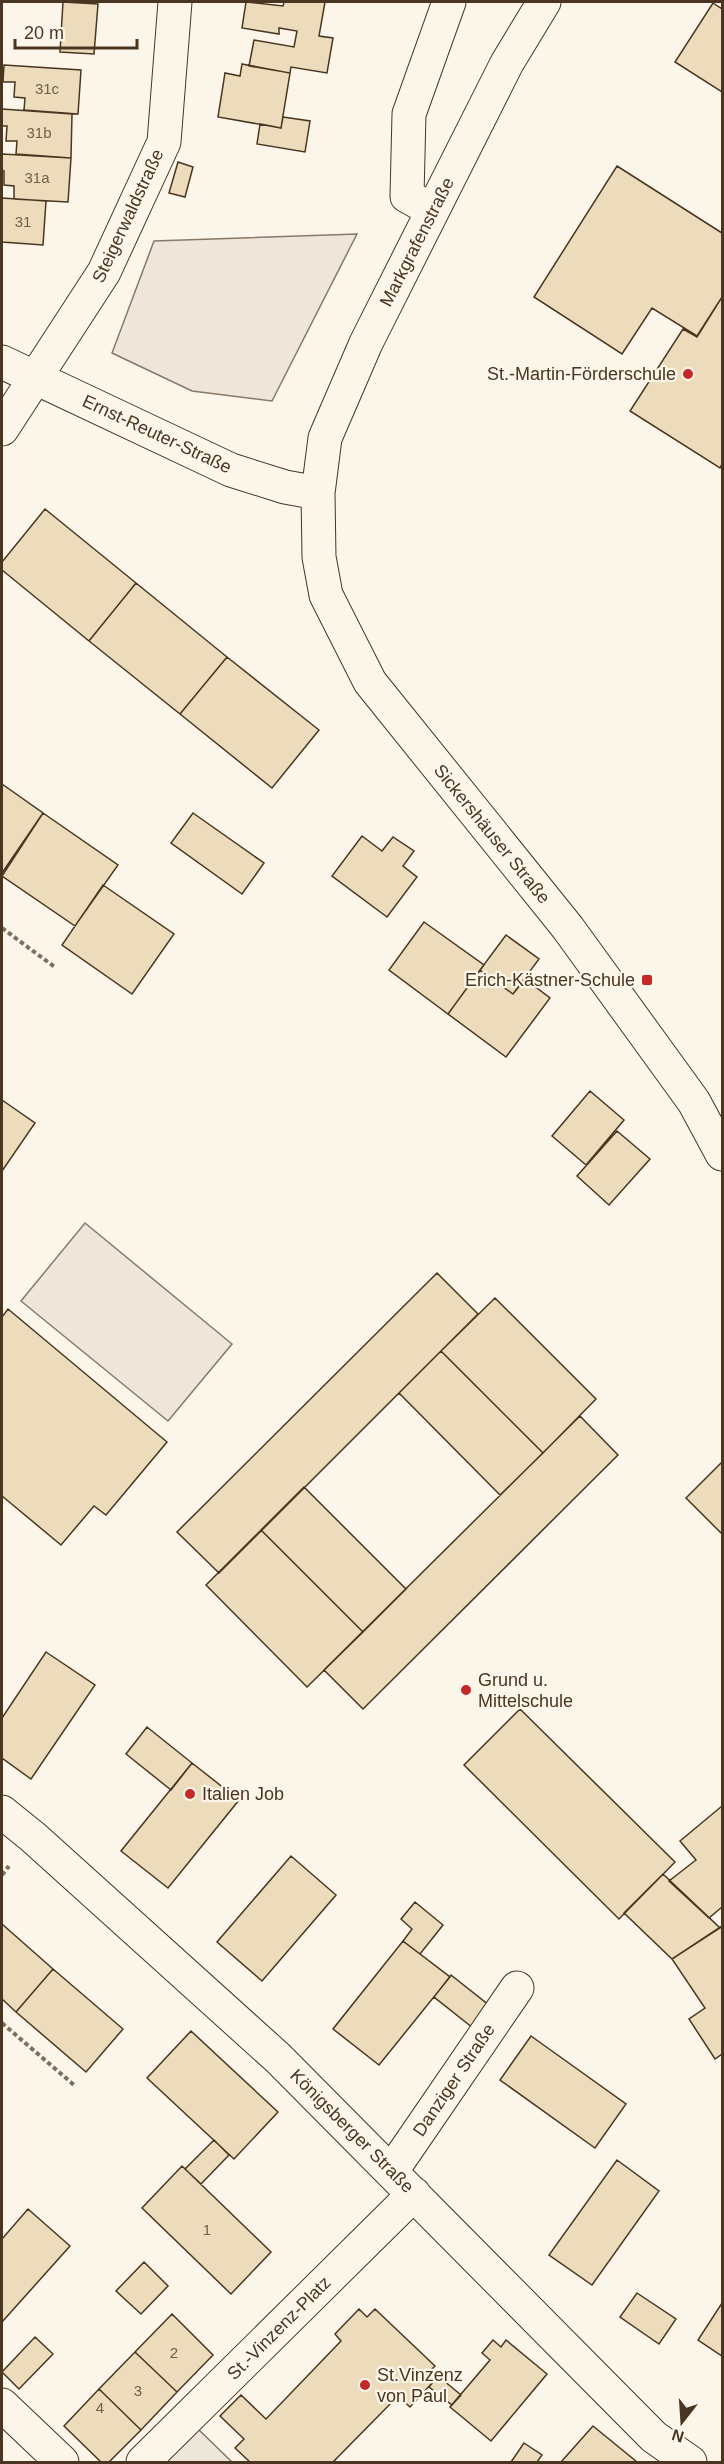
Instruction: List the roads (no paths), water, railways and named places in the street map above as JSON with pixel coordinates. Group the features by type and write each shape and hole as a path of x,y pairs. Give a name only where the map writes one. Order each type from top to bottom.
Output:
{"street":[{"name":"Steigerwaldstraße","path":"2,429 105,272 164,142 175,2"},
{"path":"432,210 407,196 409,114 449,2"},
{"name":"Markgrafenstraße","path":"318,493 325,438 366,343 507,63 544,2"},
{"name":"Ernst-Reuter-Straße","path":"2,362 231,470 285,487 318,493"},
{"name":"Sickershäuser Straße","path":"318,493 319,557 326,595 370,682 568,928 694,1102 723,1154"},
{"name":"Königsberger Straße","path":"2,1812 33,1837 278,2058 654,2437 690,2463"},
{"name":"Danziger Straße","path":"402,2183 517,1988"},
{"name":"St.-Vinzenz-Platz","path":"143,2463 402,2183"},
{"path":"2,2405 62,2463"}],"place":[{"name":"St.-Martin-Förderschule","path":"688,374"},
{"name":"Erich-Kästner-Schule","path":"647,980"},
{"name":"Grund u. Mittelschule","path":"466,1690"},
{"name":"Italien Job","path":"190,1794"},
{"name":"St.Vinzenz von Paul","path":"365,2385"}]}
